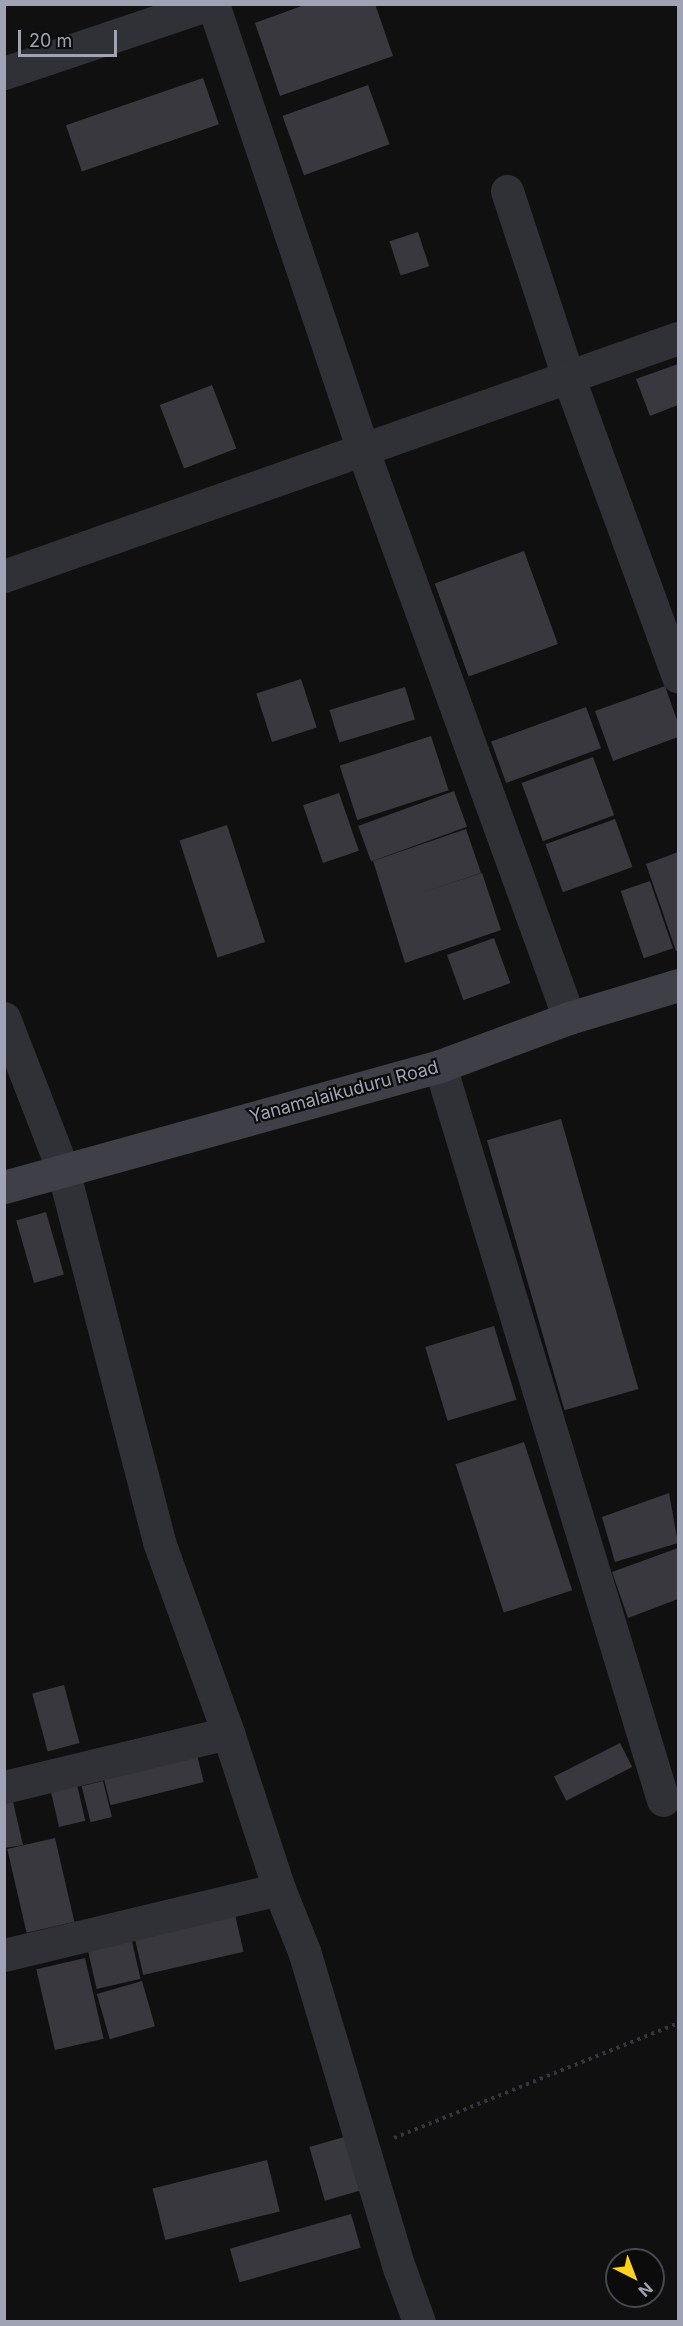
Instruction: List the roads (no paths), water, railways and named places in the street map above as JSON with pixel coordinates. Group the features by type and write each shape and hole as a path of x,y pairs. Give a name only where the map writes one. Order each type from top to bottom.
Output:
{"street":[{"path":"4,73 211,4 363,451 569,1018"},
{"path":"507,191 568,376 678,677"},
{"path":"4,576 678,338"},
{"name":"Yanamalaikuduru Road","path":"4,1187 440,1066 569,1018 678,985"},
{"path":"4,1018 63,1170 159,1542 228,1732 279,1889 304,1950 366,2149 400,2270 419,2322"},
{"path":"440,1066 663,1800"},
{"path":"4,1787 228,1732"},
{"path":"4,1954 279,1889"}]}
